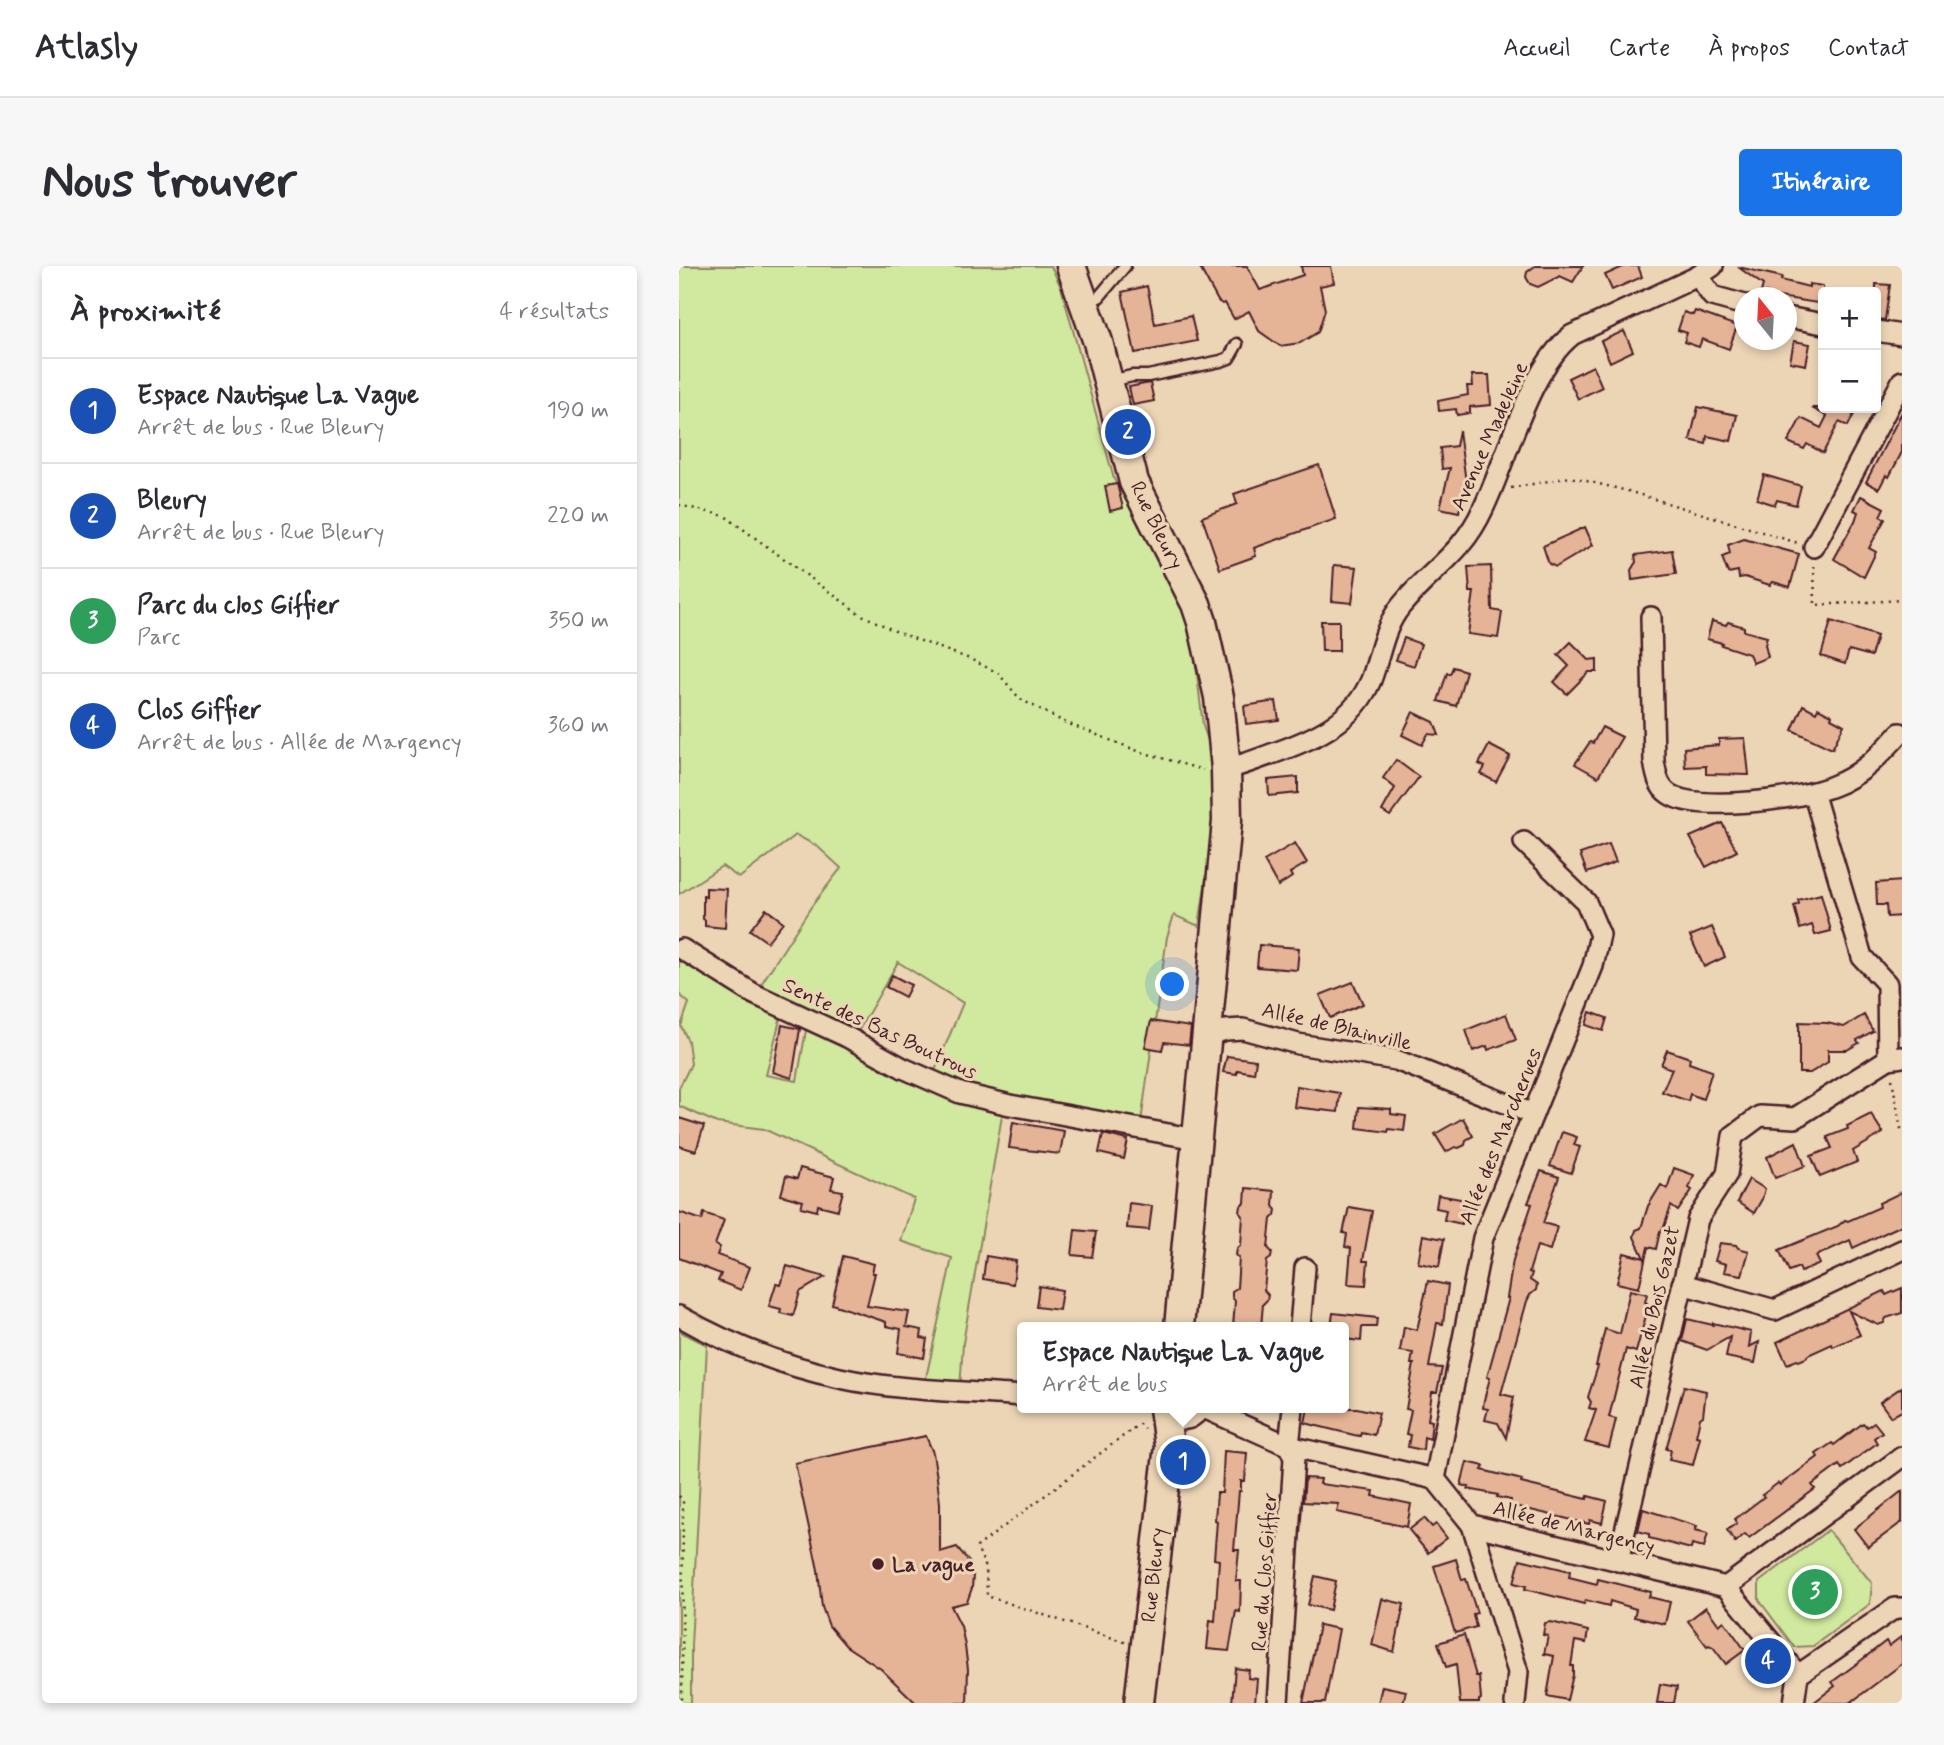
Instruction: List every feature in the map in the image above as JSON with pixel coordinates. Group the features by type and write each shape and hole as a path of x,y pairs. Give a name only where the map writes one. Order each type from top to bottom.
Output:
{"street":[{"path":"1065,266 1082,303"},
{"path":"1071,266 1105,382"},
{"path":"1706,271 1712,296 1734,302"},
{"name":"Avenue Madeleine","path":"1225,758 1310,740 1331,729 1357,702 1371,679 1384,634 1396,613 1412,593 1450,558 1474,529 1537,379 1557,346 1572,335 1706,271"},
{"name":"Rue Bleury","path":"1082,303 1098,342 1105,382 1134,482 1199,612 1204,632 1208,683 1225,758 1227,821 1179,1322"},
{"path":"1797,319 1818,323"},
{"path":"1881,332 1902,335"},
{"path":"1814,547 1902,381"},
{"path":"1651,617 1654,761 1657,778 1666,793 1678,799 1738,802 1791,798 1814,792 1833,786 1870,765 1900,733"},
{"path":"1814,792 1862,957 1887,984 1895,1058"},
{"name":"Allée des Marcherues","path":"1435,1479 1483,1238 1593,966 1600,935 1586,902 1524,842"},
{"name":"Sente des Bas Boutrous","path":"682,948 754,994 847,1037 903,1068 960,1093 1010,1105 1196,1139"},
{"name":"Allée de Blainville","path":"1207,1035 1243,1029 1298,1044 1396,1060 1532,1114"},
{"name":"Allée du Bois Gazet","path":"1618,1561 1697,1219 1727,1174 1733,1136 1760,1116 1795,1118 1895,1058"},
{"path":"1682,1284 1776,1310 1902,1250"},
{"path":"1300,1322 1305,1268"},
{"path":"679,1316 773,1359 839,1378 938,1390 1017,1396"},
{"path":"938,1390 1017,1387"},
{"name":"Rue Bleury","path":"1139,1703 1169,1446 1182,1413"},
{"path":"1194,1413 1289,1446 1435,1479"},
{"name":"Rue du Clos Giffier","path":"1278,1703 1294,1458 1289,1446 1292,1413"},
{"path":"1798,1675 1726,1587 1902,1457"},
{"name":"Allée de Margency","path":"1435,1479 1472,1525 1726,1587"},
{"path":"1472,1525 1518,1672 1515,1703"},
{"path":"1794,1703 1798,1675 1895,1608 1902,1608"}],"lane":[{"path":"1082,303 1100,297 1125,266"},
{"path":"1105,382 1221,361 1229,358 1237,344"}],"path":[{"path":"1526,484 1570,478 1628,491 1814,547 1815,605 1902,600"},
{"path":"679,505 725,516 860,614 899,633 970,659 997,673 1020,699 1064,722 1138,751 1202,770 1225,758"},
{"path":"1895,1058 1902,1134"},
{"path":"1139,1424 977,1547 986,1568 987,1596 1145,1647"},
{"path":"679,1496 683,1501 682,1703"}],"green space":[{"path":"679,266 1051,266 1061,287 1114,479 1176,587 1191,622 1203,726 1221,777 1199,926 1174,915 1167,937 1140,1129 1004,1104 963,1343 960,1390 923,1392 952,1258 901,1241 914,1199 764,1129 717,1123 679,1106 679,1088 691,1064 688,1041 681,1026 689,1003 679,994 679,947 756,992 811,907 841,868 817,846 796,835 739,878 722,866 679,894","holes":["898,962 963,1003 931,1080 853,1040","783,1008 808,1019 797,1081 766,1075"]},
{"path":"679,1331 707,1345 691,1645 691,1703 679,1703"},
{"path":"1828,1530 1872,1583 1870,1604 1813,1646 1794,1647 1759,1600 1759,1582"}],"building":[{"path":"1199,266 1247,266 1260,290 1303,275 1301,266 1331,266 1334,283 1320,286 1325,310 1318,332 1300,343 1280,346 1259,331 1249,311 1234,319 1225,303 1218,301"},
{"path":"1535,266 1583,266 1573,282 1560,276 1538,287 1530,284 1526,277 1527,272"},
{"path":"1625,266 1638,266 1642,277 1612,290 1605,275"},
{"path":"1738,267 1782,277 1781,280 1809,287 1809,284 1823,287 1818,287 1817,303 1797,300 1797,287 1763,285"},
{"path":"1876,284 1890,285 1885,320 1881,320 1881,287 1876,287"},
{"path":"1147,286 1155,324 1191,316 1197,341 1135,353 1122,292"},
{"path":"1695,311 1734,325 1729,349 1702,339 1699,347 1684,342 1687,333 1678,330 1684,312 1693,315"},
{"path":"1624,331 1633,351 1610,362 1601,341"},
{"path":"1797,342 1810,344 1806,365 1790,362 1792,350 1797,350"},
{"path":"1593,366 1602,387 1578,399 1568,378"},
{"path":"1472,375 1489,375 1491,405 1470,407 1470,413 1457,415 1456,409 1439,411 1438,401 1468,395 1467,386 1473,386"},
{"path":"1150,383 1154,401 1133,405 1129,387"},
{"path":"1698,407 1737,415 1731,441 1707,436 1706,444 1690,440"},
{"path":"1902,412 1902,452 1889,477 1886,475 1879,489 1866,482"},
{"path":"1821,413 1854,414 1848,426 1839,422 1823,453 1807,444 1804,449 1788,442 1801,418 1821,428 1827,416"},
{"path":"1459,431 1466,482 1459,512 1440,508 1450,468 1442,469 1440,448 1456,446"},
{"path":"1319,465 1336,519 1254,548 1256,556 1220,569 1202,517 1237,504 1234,494"},
{"path":"1764,475 1801,486 1796,505 1777,500 1775,505 1757,499"},
{"path":"1117,484 1123,508 1110,511 1105,486"},
{"path":"1861,496 1884,508 1880,516 1885,519 1869,548 1876,552 1864,577 1834,559 1855,521 1858,512 1854,510"},
{"path":"1585,527 1593,545 1556,567 1549,564 1543,546"},
{"path":"1744,539 1799,554 1790,587 1739,578 1738,571 1728,573 1722,557 1730,554 1728,545"},
{"path":"1672,550 1676,574 1632,580 1631,570 1636,562 1635,555"},
{"path":"1334,565 1357,567 1352,603 1332,601"},
{"path":"1491,566 1492,610 1502,612 1498,638 1468,634 1474,592 1470,592 1468,567"},
{"path":"1321,621 1339,621 1339,651 1322,651"},
{"path":"1712,621 1726,625 1728,622 1744,627 1744,631 1767,637 1765,645 1768,657 1753,663 1749,654 1707,639"},
{"path":"1831,621 1877,636 1871,656 1849,650 1845,664 1821,656"},
{"path":"1404,638 1421,644 1414,666 1396,660"},
{"path":"1571,642 1589,660 1597,659 1597,672 1589,672 1567,694 1554,682 1569,666 1558,655"},
{"path":"1453,667 1466,671 1456,706 1438,701 1447,673 1450,674"},
{"path":"1276,701 1279,720 1246,724 1244,706"},
{"path":"1803,705 1816,712 1818,708 1844,725 1832,749 1792,730"},
{"path":"1413,712 1434,722 1439,735 1428,734 1422,745 1402,735"},
{"path":"1602,727 1622,737 1598,777 1575,764 1590,742 1593,743"},
{"path":"1745,738 1749,775 1706,774 1706,766 1685,767 1684,748 1719,745 1719,739"},
{"path":"1489,745 1510,756 1496,782 1481,774 1485,767 1479,764"},
{"path":"1396,760 1419,777 1390,816 1382,811 1395,788 1383,778"},
{"path":"1298,777 1298,793 1269,796 1268,780"},
{"path":"1722,823 1737,851 1706,867 1690,837"},
{"path":"1295,843 1307,863 1290,873 1292,877 1278,886 1264,861"},
{"path":"1609,844 1616,862 1587,873 1580,854"},
{"path":"1902,881 1902,916 1887,917 1886,905 1877,905 1876,883"},
{"path":"706,888 727,889 725,928 705,926 703,896 706,897"},
{"path":"1821,894 1831,931 1815,935 1812,925 1800,929 1794,906 1799,904 1798,900"},
{"path":"766,909 783,922 767,942 750,930"},
{"path":"1712,927 1725,957 1704,967 1690,936"},
{"path":"1259,945 1299,948 1297,970 1257,967"},
{"path":"892,975 911,985 905,997 886,987"},
{"path":"1353,982 1363,1004 1330,1018 1320,995"},
{"path":"1590,1012 1607,1018 1603,1031 1586,1025"},
{"path":"1506,1014 1516,1040 1488,1050 1487,1046 1473,1051 1466,1030"},
{"path":"1864,1015 1873,1031 1857,1040 1859,1043 1847,1050 1828,1050 1828,1062 1810,1073 1799,1073 1799,1022 1844,1027"},
{"path":"1151,1021 1191,1027 1189,1045 1164,1042 1162,1050 1145,1047"},
{"path":"782,1025 800,1029 792,1078 773,1072"},
{"path":"1667,1050 1690,1058 1689,1063 1712,1071 1703,1099 1690,1094 1688,1101 1662,1092 1672,1069 1661,1065"},
{"path":"1227,1056 1256,1060 1254,1073 1237,1070 1237,1074 1223,1072"},
{"path":"1297,1086 1340,1093 1338,1112 1294,1107"},
{"path":"1359,1107 1391,1109 1391,1114 1406,1116 1404,1131 1357,1128"},
{"path":"1871,1114 1883,1133 1853,1151 1857,1162 1820,1177 1811,1156 1832,1148 1827,1137 1848,1129 1847,1126"},
{"path":"679,1118 704,1126 696,1151 679,1146"},
{"path":"1463,1118 1473,1136 1466,1140 1465,1145 1446,1152 1435,1134"},
{"path":"1013,1122 1064,1131 1060,1154 1009,1148"},
{"path":"1562,1132 1577,1137 1574,1145 1580,1147 1571,1173 1550,1166"},
{"path":"1103,1134 1128,1140 1124,1159 1099,1153"},
{"path":"1796,1142 1805,1166 1775,1178 1767,1157"},
{"path":"800,1168 834,1177 831,1189 843,1191 838,1210 818,1205 817,1211 801,1207 803,1201 781,1195 786,1176 797,1179"},
{"path":"1674,1168 1694,1175 1689,1188 1692,1190 1678,1211 1671,1206 1663,1230 1660,1231 1656,1249 1648,1247 1639,1288 1617,1283 1624,1253 1644,1258 1634,1237 1636,1230 1641,1228 1648,1206 1661,1185 1667,1189"},
{"path":"1541,1171 1559,1177 1543,1223 1557,1227 1550,1250 1537,1246 1529,1272 1532,1273 1530,1280 1537,1285 1536,1290 1527,1301 1501,1394 1514,1397 1506,1438 1498,1423 1485,1420 1488,1409 1483,1408 1490,1378 1487,1377 1509,1298 1513,1260 1532,1204 1528,1203"},
{"path":"1749,1179 1765,1189 1754,1213 1737,1202"},
{"path":"1246,1188 1274,1191 1273,1206 1276,1210 1271,1219 1268,1248 1272,1252 1267,1261 1264,1290 1268,1295 1263,1304 1261,1322 1233,1322 1235,1301 1232,1291 1237,1288 1239,1258 1236,1255 1241,1245 1243,1216 1240,1212 1245,1203"},
{"path":"1902,1192 1902,1225 1853,1248 1850,1240 1816,1256 1820,1264 1801,1272 1799,1267 1789,1271 1779,1250 1880,1207 1879,1203"},
{"path":"1438,1195 1466,1200 1462,1224 1444,1220 1446,1210 1436,1208"},
{"path":"1129,1203 1152,1206 1149,1230 1127,1228"},
{"path":"1349,1207 1372,1211 1363,1261 1368,1261 1366,1285 1348,1284 1351,1248 1345,1247 1347,1234 1343,1233"},
{"path":"679,1212 702,1220 704,1213 724,1220 715,1245 720,1247 717,1255 750,1267 741,1290 718,1281 721,1274 679,1258"},
{"path":"1075,1230 1096,1232 1092,1257 1072,1255"},
{"path":"1423,1235 1444,1239 1439,1267 1418,1263"},
{"path":"1720,1243 1736,1245 1749,1251 1742,1275 1724,1272 1726,1264 1715,1261"},
{"path":"843,1256 874,1264 872,1273 875,1273 867,1306 909,1312 906,1327 922,1330 921,1338 927,1339 924,1358 898,1353 901,1329 886,1326 886,1322 832,1304"},
{"path":"986,1256 1016,1261 1013,1284 983,1279"},
{"path":"787,1266 825,1277 800,1292 793,1316 780,1313 781,1309 769,1306 776,1284 781,1285"},
{"path":"1428,1281 1448,1285 1443,1324 1437,1323 1429,1367 1442,1368 1437,1392 1432,1392 1428,1420 1432,1421 1430,1439 1424,1437 1423,1450 1408,1447 1410,1435 1406,1434 1411,1410 1406,1409 1414,1364 1411,1364 1413,1353 1400,1351 1404,1327 1417,1330"},
{"path":"1039,1286 1062,1290 1059,1310 1036,1307"},
{"path":"1902,1288 1902,1313 1886,1318 1884,1323 1878,1325 1849,1311 1860,1335 1787,1364 1777,1342 1884,1291 1886,1295"},
{"path":"1630,1290 1647,1294 1647,1312 1636,1352 1626,1349 1609,1417 1616,1419 1609,1448 1585,1442 1596,1410 1589,1408 1591,1402 1588,1397 1598,1366 1605,1329 1620,1334"},
{"path":"1333,1313 1377,1318 1376,1327 1362,1327 1361,1341 1349,1340 1349,1322 1332,1322"},
{"path":"1687,1319 1751,1332 1749,1347 1759,1342 1755,1363 1726,1357 1730,1337 1707,1350 1682,1341"},
{"path":"1684,1386 1706,1391 1693,1465 1669,1460 1671,1450 1666,1449"},
{"path":"1902,1387 1902,1411 1891,1417 1880,1402"},
{"path":"1349,1408 1357,1408 1379,1413 1374,1435 1361,1432 1360,1436 1354,1435 1305,1423 1307,1413 1349,1413"},
{"path":"1874,1422 1882,1432 1874,1438 1877,1443 1842,1469 1839,1465 1812,1485 1815,1489 1749,1538 1745,1534 1735,1542 1727,1530 1737,1523 1735,1519 1764,1497 1762,1495 1818,1457 1816,1454 1832,1443 1834,1445 1863,1423 1867,1427"},
{"name":"La vague","path":"926,1436 933,1453 937,1478 940,1552 957,1547 969,1562 973,1575 967,1602 951,1606 961,1626 965,1646 968,1669 967,1703 916,1703 881,1669 846,1646 829,1626 822,1607 818,1570 795,1463"},
{"path":"1224,1451 1247,1453 1245,1481 1241,1481 1239,1491 1234,1550 1239,1550 1236,1581 1241,1581 1240,1612 1236,1611 1229,1651 1207,1649 1210,1620 1215,1621 1219,1560 1214,1559 1215,1520 1217,1493 1222,1493"},
{"path":"1467,1462 1484,1466 1482,1470 1522,1480 1521,1483 1587,1499 1588,1496 1607,1501 1602,1523 1590,1520 1589,1524 1510,1505 1511,1500 1497,1497 1498,1495 1468,1489 1469,1487 1461,1485"},
{"path":"1305,1478 1321,1479 1320,1484 1374,1491 1373,1496 1411,1504 1407,1527 1337,1512 1339,1504 1303,1502"},
{"path":"1902,1491 1902,1522 1868,1547 1854,1529"},
{"path":"1643,1509 1697,1526 1695,1530 1708,1533 1704,1547 1692,1544 1691,1549 1649,1538 1649,1534 1638,1531"},
{"path":"1424,1518 1432,1527 1436,1524 1447,1538 1428,1553 1409,1530"},
{"path":"1456,1559 1477,1613 1473,1614 1476,1627 1455,1633 1434,1566"},
{"path":"1520,1559 1570,1571 1569,1577 1597,1584 1598,1579 1651,1592 1649,1597 1670,1602 1665,1624 1634,1617 1636,1609 1610,1601 1609,1606 1585,1600 1584,1604 1525,1589 1526,1586 1514,1583"},
{"path":"1315,1576 1336,1581 1330,1610 1308,1605"},
{"path":"1382,1599 1404,1604 1394,1652 1372,1645"},
{"path":"1706,1607 1719,1625 1724,1621 1745,1650 1726,1664 1713,1647 1707,1646 1688,1621"},
{"path":"1545,1623 1588,1631 1586,1643 1575,1641 1571,1666 1573,1675 1567,1700 1547,1696 1554,1656 1544,1654 1548,1636 1543,1635"},
{"path":"1319,1625 1339,1629 1325,1703 1303,1703"},
{"path":"1464,1635 1476,1676 1479,1676 1479,1703 1460,1703 1456,1664 1446,1667 1438,1643"},
{"path":"1902,1636 1902,1664 1850,1703 1813,1703 1835,1686 1832,1682 1886,1641 1889,1646"},
{"path":"1235,1668 1249,1670 1248,1678 1257,1679 1255,1703 1232,1703"},
{"path":"1660,1684 1677,1687 1674,1703 1657,1703"},
{"path":"1382,1686 1406,1691 1403,1703 1378,1703"}],"place":[{"name":"Bleury","path":"1128,432"},
{"name":"Espace Nautique La Vague","path":"1183,1462"},
{"name":"La vague","path":"878,1564"},
{"name":"Parc du clos Giffier","path":"1815,1592"},
{"name":"Clos Giffier","path":"1768,1661"}]}
